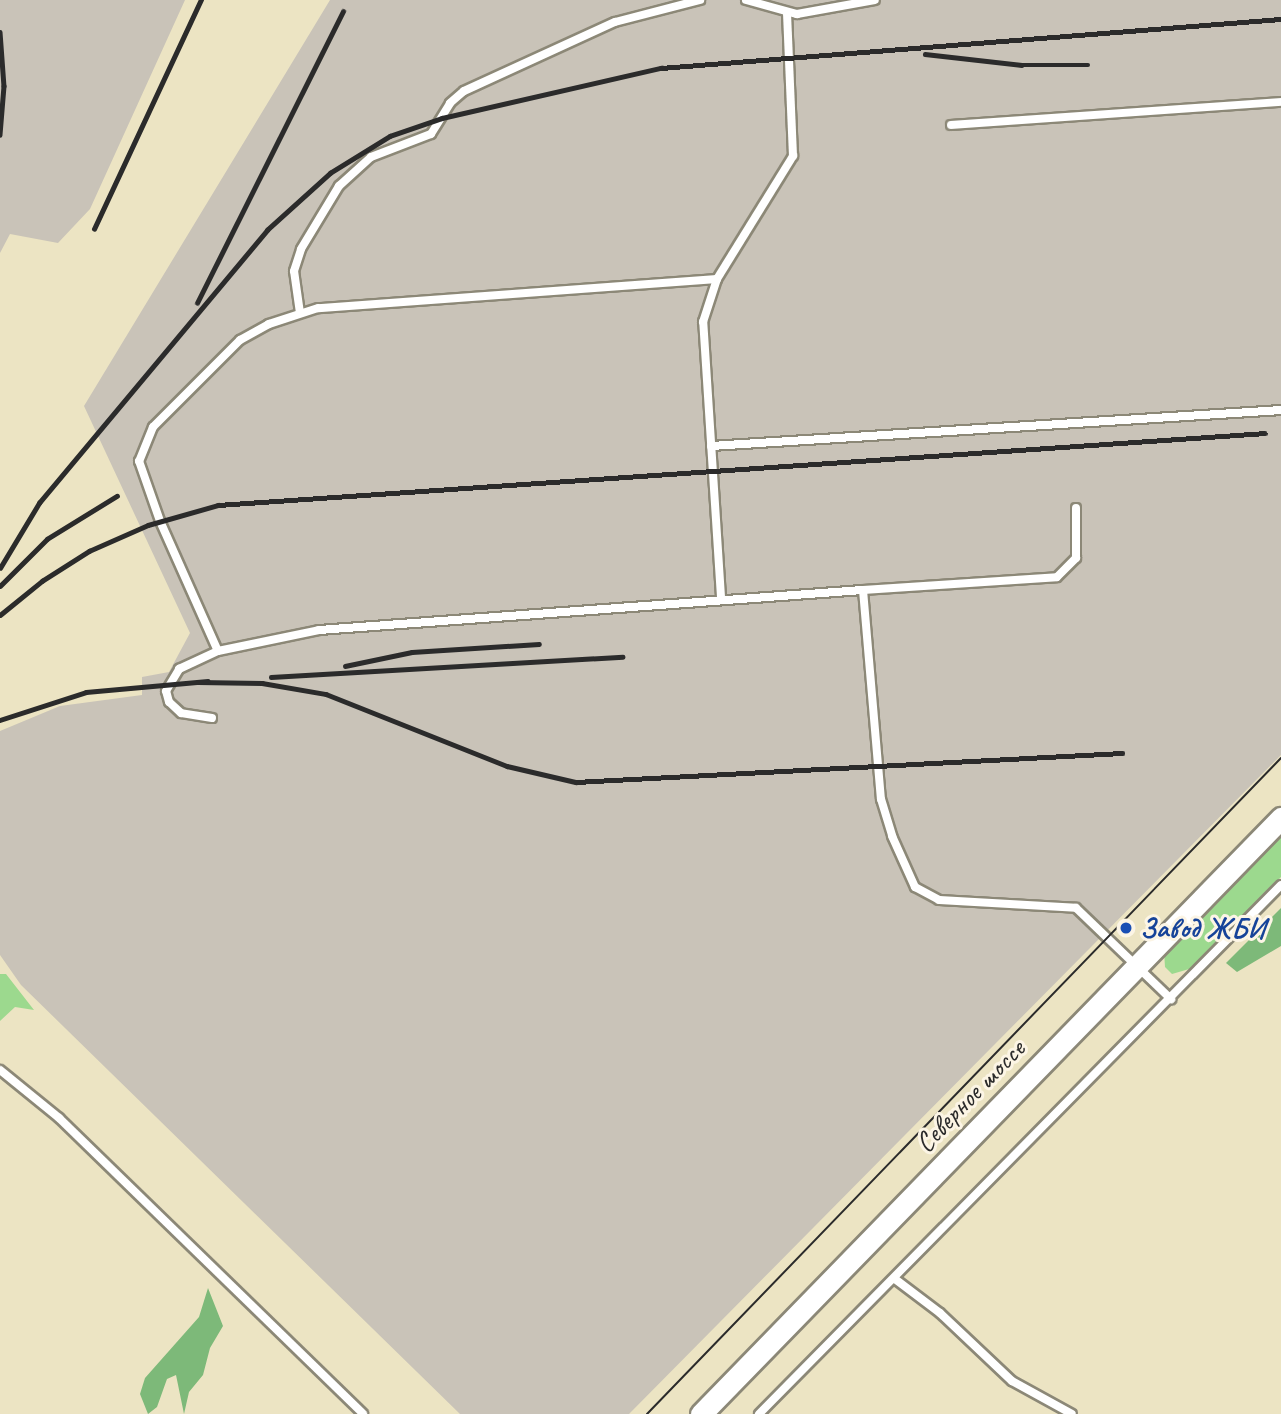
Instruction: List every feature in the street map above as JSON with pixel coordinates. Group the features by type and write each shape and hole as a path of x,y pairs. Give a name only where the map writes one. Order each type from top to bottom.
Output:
{"main road":[{"name":"Северное шоссе","path":"701,1414 1281,818"}],"lane":[{"path":"300,313 294,271 301,249 339,186 371,157 431,134 450,103 464,91 615,22 700,0"},
{"path":"746,0 787,12 875,0"},
{"path":"720,597 704,322 717,279 793,156 787,12"},
{"path":"951,125 1281,102"},
{"path":"218,650 160,521 140,469 141,451 153,427 227,351 254,331 300,313 341,305 717,279"},
{"path":"711,446 1281,411"},
{"path":"212,718 181,713 169,702 166,691 179,669 218,650 319,630 720,597 1057,577 1076,558 1076,508"},
{"path":"863,590 881,799 896,847 915,887 939,900 1076,908 1135,968 1171,999"},
{"path":"759,1414 1281,885"},
{"path":"0,1070 59,1118 363,1414"},
{"path":"895,1279 940,1313 1012,1381 1072,1414"}],"shaded area":[{"path":"0,0 185,0 90,209 58,243 10,234 0,253"},
{"path":"330,0 1281,0 1281,755 629,1414 460,1414 21,985 0,955 0,731 60,706 142,695 142,677 169,672 190,633 84,406"}],"green space":[{"path":"1281,830 1281,877 1196,967 1172,974 1165,967 1164,950"},
{"path":"1281,908 1281,946 1237,972 1226,963"},
{"path":"0,974 6,974 34,1010 15,1007 0,1021"},
{"path":"208,1288 223,1326 210,1348 203,1375 189,1392 184,1414 176,1375 167,1379 157,1407 148,1414 140,1394 145,1378 199,1317"}],"tram line":[{"path":"647,1414 1281,758"}],"railway":[{"path":"94,229 201,0"},
{"path":"197,303 343,11"},
{"path":"0,568 39,503 267,230 330,173 390,136 442,118 661,68 1281,19"},
{"path":"0,32 4,86 0,135"},
{"path":"925,54 1021,65 1088,65"},
{"path":"0,615 42,581 89,551 148,525 218,505 1265,433"},
{"path":"0,586 47,539 117,496"},
{"path":"345,666 412,652 539,644"},
{"path":"271,677 622,657"},
{"path":"0,720 86,692 208,681"},
{"path":"198,682 262,683 326,694 507,766 576,782 1122,753"}],"place":[{"name":"Завод ЖБИ","path":"1126,928"}]}
